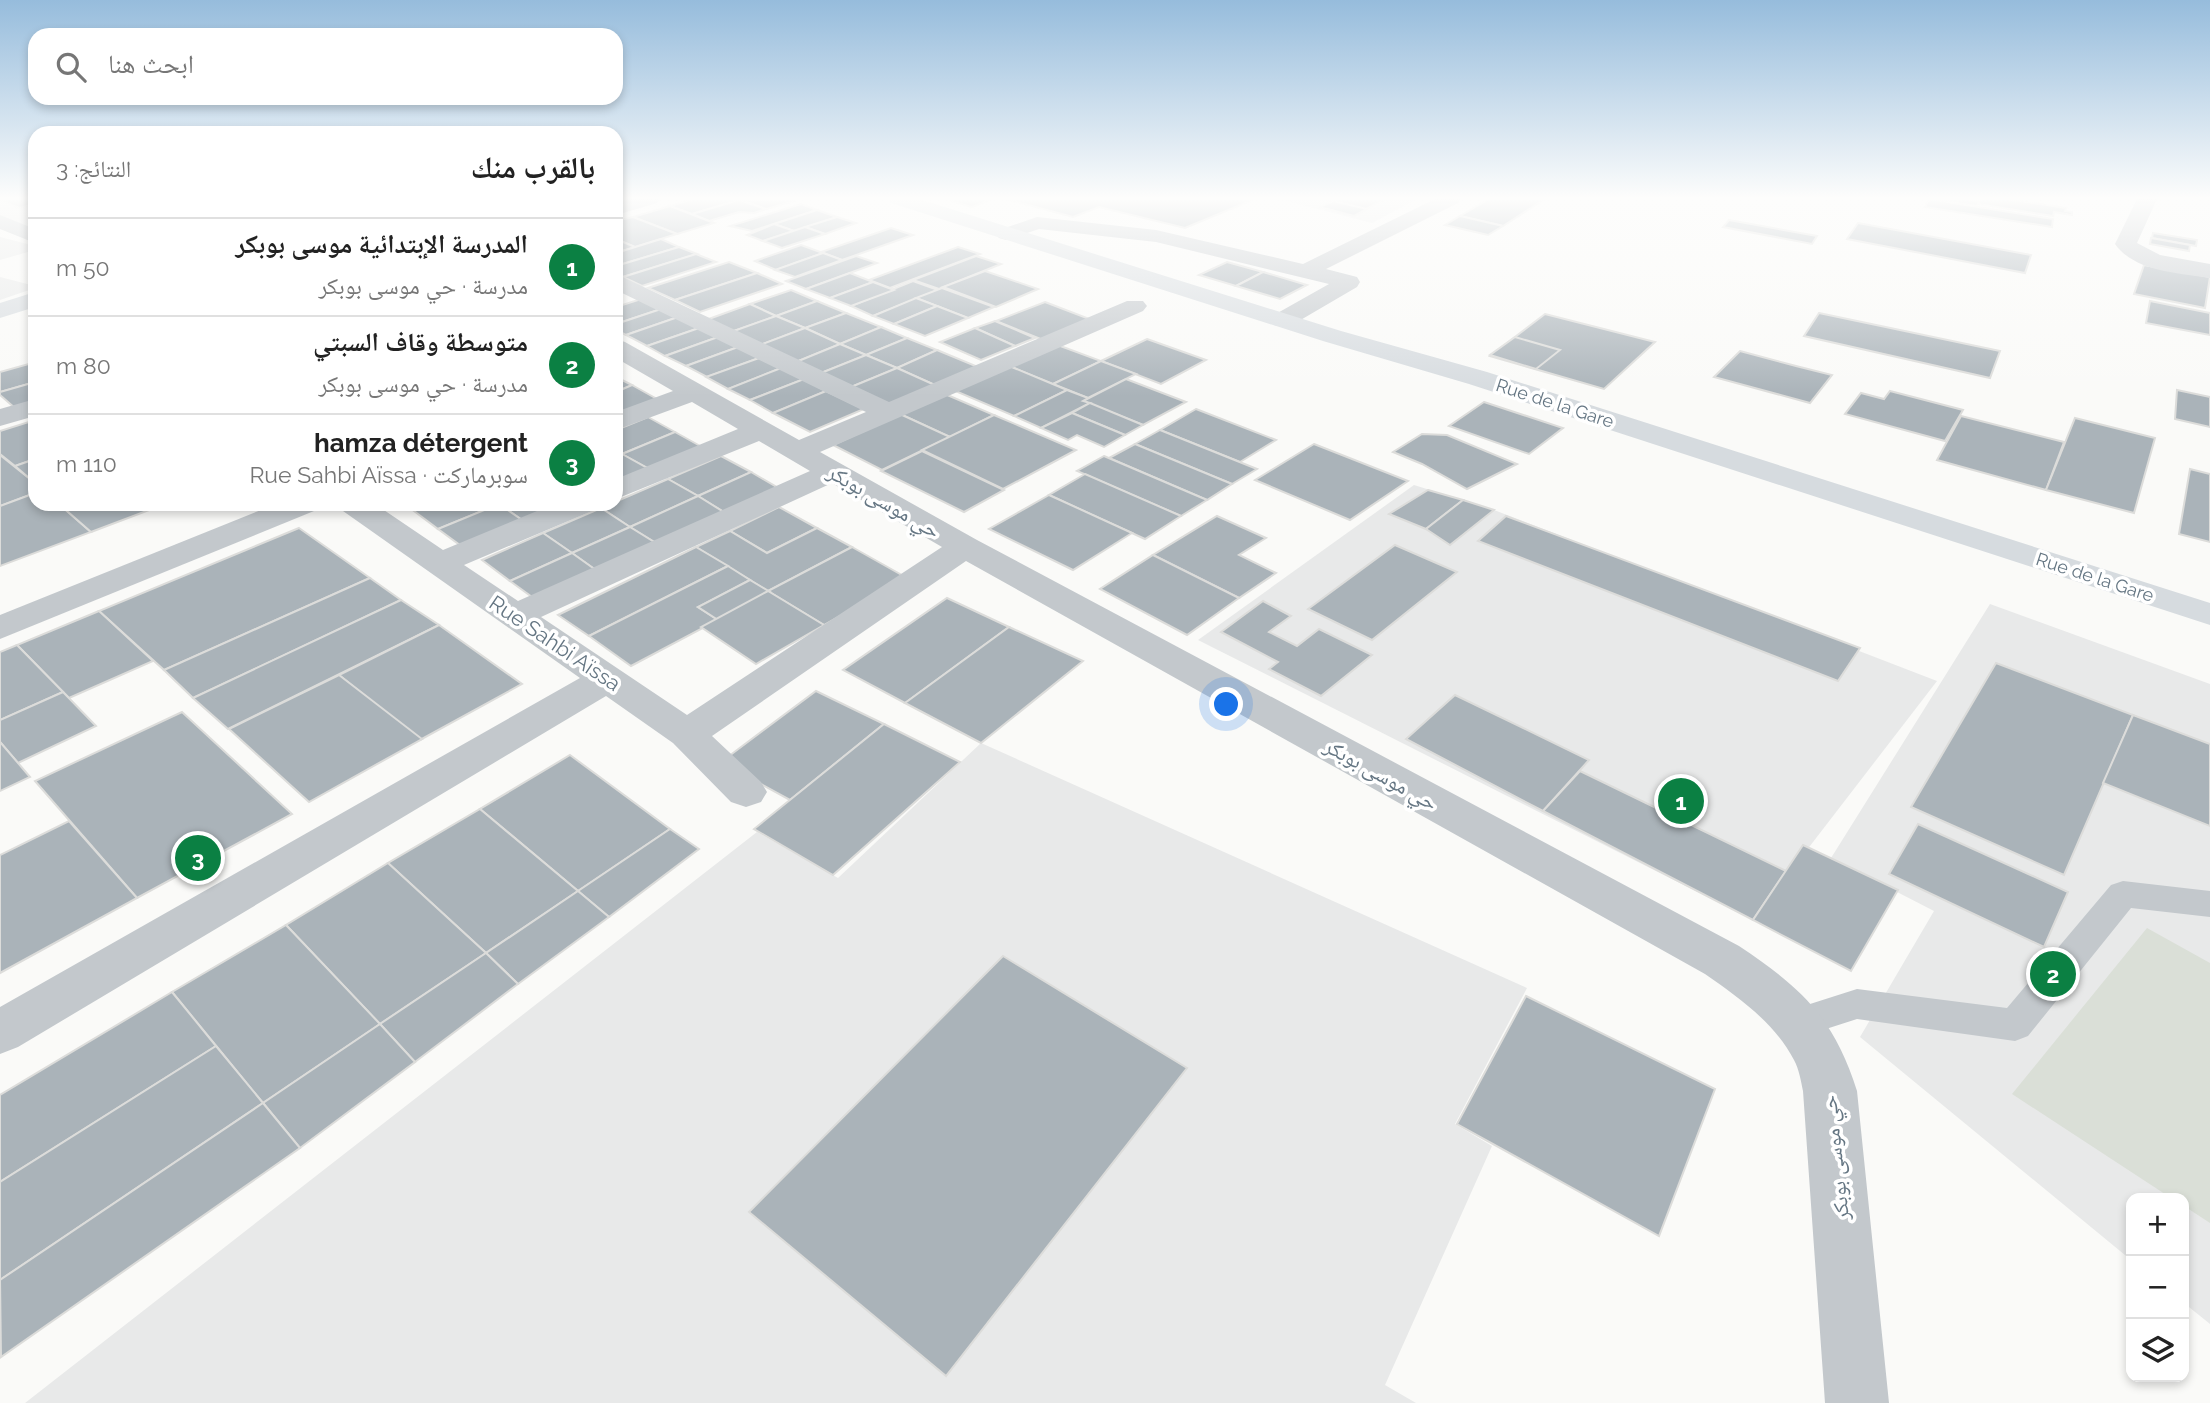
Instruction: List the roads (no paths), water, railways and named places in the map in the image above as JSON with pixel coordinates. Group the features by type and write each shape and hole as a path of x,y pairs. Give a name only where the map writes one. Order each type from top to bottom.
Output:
{"street":[{"name":"Rue de la Gare","path":"1104,264 1478,378 2210,614"},
{"path":"1283,320 1349,282 1284,264"},
{"path":"1307,270 1318,264"},
{"path":"2177,264 2210,271"},
{"path":"623,284 888,412"},
{"path":"0,312 28,302"},
{"path":"514,616 815,461 888,412 1135,306"},
{"name":"حي موسى بوبكر","path":"623,356 694,392 965,547 1723,960 1763,988 1798,1023 1818,1052 1830,1091 1857,1403"},
{"path":"623,419 694,392"},
{"path":"0,418 28,409"},
{"path":"623,487 758,431"},
{"path":"0,628 286,511"},
{"name":"Rue Sahbi Aïssa","path":"379,511 440,563 687,734 746,792"},
{"path":"440,563 564,511"},
{"path":"687,734 965,547"},
{"path":"0,1032 608,678"}],"lane":[{"path":"1798,1023 1857,1004 2015,1025 2123,894 2210,904"}],"place":[{"name":"المدرسة الإبتدائية موسى بوبكر","path":"1681,801"},
{"name":"hamza détergent","path":"198,858"},
{"name":"متوسطة وقاف السبتي","path":"2053,974"}]}
